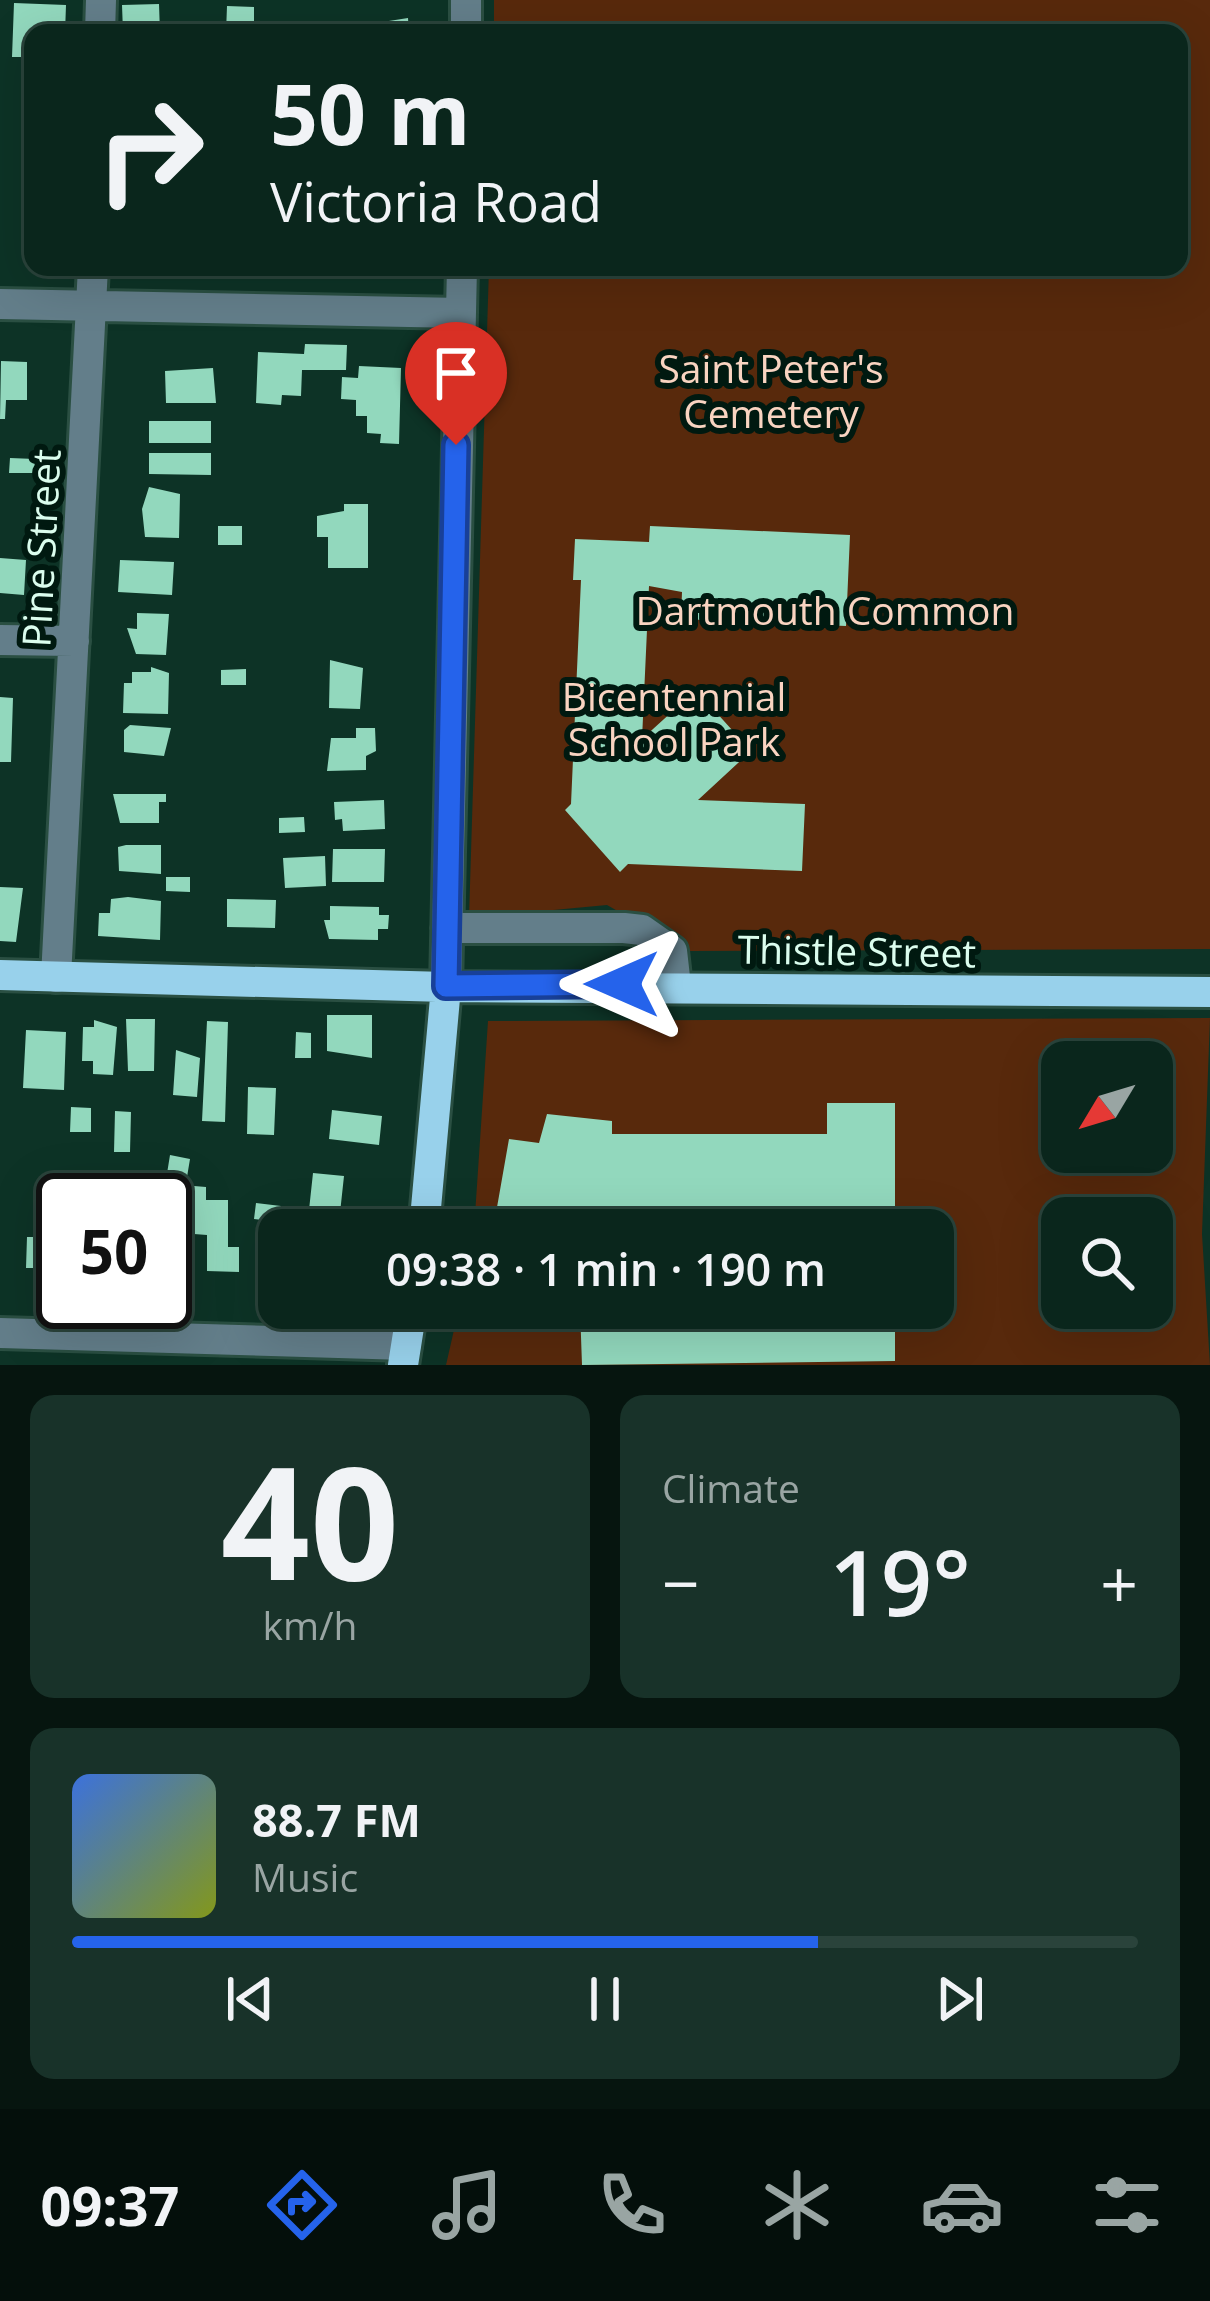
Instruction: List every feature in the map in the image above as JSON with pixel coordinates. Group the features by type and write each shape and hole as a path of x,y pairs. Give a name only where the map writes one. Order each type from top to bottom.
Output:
{"main road":[{"name":"Thistle Street","path":"0,975 446,986 1210,992"},
{"path":"426,1209 446,986"}],"street":[{"name":"Pine Street","path":"56,977 93,276"},
{"path":"446,986 462,276"},
{"path":"0,304 461,313"},
{"path":"0,640 74,641"},
{"path":"447,928 642,930 672,951 676,986"},
{"path":"0,1333 404,1355"}],"green space":[{"name":"Dartmouth Common","path":"494,0 1210,0 1210,949 688,951 607,905 469,918 489,276 1188,276 1188,24 494,24"},
{"path":"1210,1018 1202,1234 1210,1365 446,1365 454,1329 954,1329 954,1209 475,1209 488,1021"}],"building":[{"path":"14,3 66,5 65,24 24,24 24,57 12,57"},
{"path":"159,4 160,24 123,24 122,5"},
{"path":"227,6 254,7 254,24 226,24"},
{"path":"408,18 408,24 376,24"},
{"path":"111,276 173,276 173,279"},
{"path":"305,344 347,345 346,370 302,370 301,396 282,395 281,405 256,403 258,352 304,354"},
{"path":"1,361 27,362 27,400 6,400 5,419 0,419"},
{"path":"359,366 401,368 399,444 380,443 381,434 367,433 367,416 356,416 356,400 341,399 342,377 358,378"},
{"path":"213,368 216,403 166,403 165,371"},
{"path":"149,421 211,421 211,443 149,443"},
{"path":"149,453 211,453 211,475 149,474"},
{"path":"10,458 35,459 35,473 9,473"},
{"path":"149,487 180,494 179,538 145,537 142,509"},
{"path":"344,504 368,504 368,568 328,568 328,537 317,537 317,516 344,511"},
{"path":"218,526 242,526 242,545 218,545"},
{"path":"650,526 850,535 846,626 681,619 682,592 649,586 642,739 696,690 751,751 698,800 805,804 802,871 628,864 620,872 565,810 571,804 581,580 573,580 575,539 649,542"},
{"path":"0,558 26,560 24,595 0,593"},
{"path":"120,560 174,562 172,595 118,592"},
{"path":"137,613 169,614 166,655 136,654 127,628 137,629"},
{"path":"330,660 363,668 360,709 329,708"},
{"path":"151,667 169,673 168,714 123,713 124,683 132,683 132,672 151,672"},
{"path":"246,669 246,685 221,685 221,670"},
{"path":"0,697 13,698 11,762 0,762"},
{"path":"130,725 171,728 164,756 124,752 124,730"},
{"path":"356,728 375,728 376,751 366,756 366,770 327,771 331,738 356,738"},
{"path":"113,794 166,794 166,802 159,802 159,823 120,823"},
{"path":"384,800 385,829 343,831 342,819 335,820 334,802"},
{"path":"304,817 305,832 279,833 279,818"},
{"path":"161,845 161,874 119,871 118,847"},
{"path":"333,849 385,849 384,882 332,882"},
{"path":"325,856 326,886 285,888 283,858"},
{"path":"166,877 190,877 190,892 166,891"},
{"path":"0,887 23,888 16,942 0,941"},
{"path":"111,899 161,901 160,940 98,936 99,913 110,913"},
{"path":"227,899 276,900 275,928 227,927"},
{"path":"330,906 379,907 379,915 389,915 388,929 378,929 378,940 329,939 324,920 330,920"},
{"path":"327,1015 372,1015 372,1058 327,1051"},
{"path":"126,1019 155,1019 154,1071 128,1071"},
{"path":"94,1020 117,1027 113,1075 93,1074 93,1061 82,1061 83,1027 94,1027"},
{"path":"207,1021 228,1022 225,1122 202,1121"},
{"path":"26,1030 66,1032 64,1090 23,1088"},
{"path":"296,1032 311,1033 311,1058 295,1058"},
{"path":"176,1050 200,1058 197,1097 173,1095"},
{"path":"248,1087 276,1088 274,1135 247,1134"},
{"path":"827,1103 895,1103 895,1209 497,1209 509,1139 539,1143 547,1114 612,1121 612,1134 827,1134"},
{"path":"71,1107 91,1108 91,1132 70,1132"},
{"path":"332,1110 382,1116 379,1145 329,1139"},
{"path":"115,1111 131,1112 130,1152 114,1152"},
{"path":"170,1155 190,1159 188,1173 167,1173"},
{"path":"313,1173 344,1176 340,1209 309,1209"},
{"path":"194,1186 206,1187 206,1200 228,1200 228,1247 239,1247 239,1272 207,1271 207,1235 194,1234"},
{"path":"256,1203 281,1206 258,1209 258,1219 254,1219"},
{"path":"27,1237 36,1237 36,1268 26,1268"},
{"path":"581,1329 895,1329 895,1361 582,1365"}],"route":[{"path":"456,445 446,986 622,984"}],"park label":[{"name":"Saint Peter's Cemetery","path":"771,390"},
{"name":"Bicentennial School Park","path":"674,718"}]}
